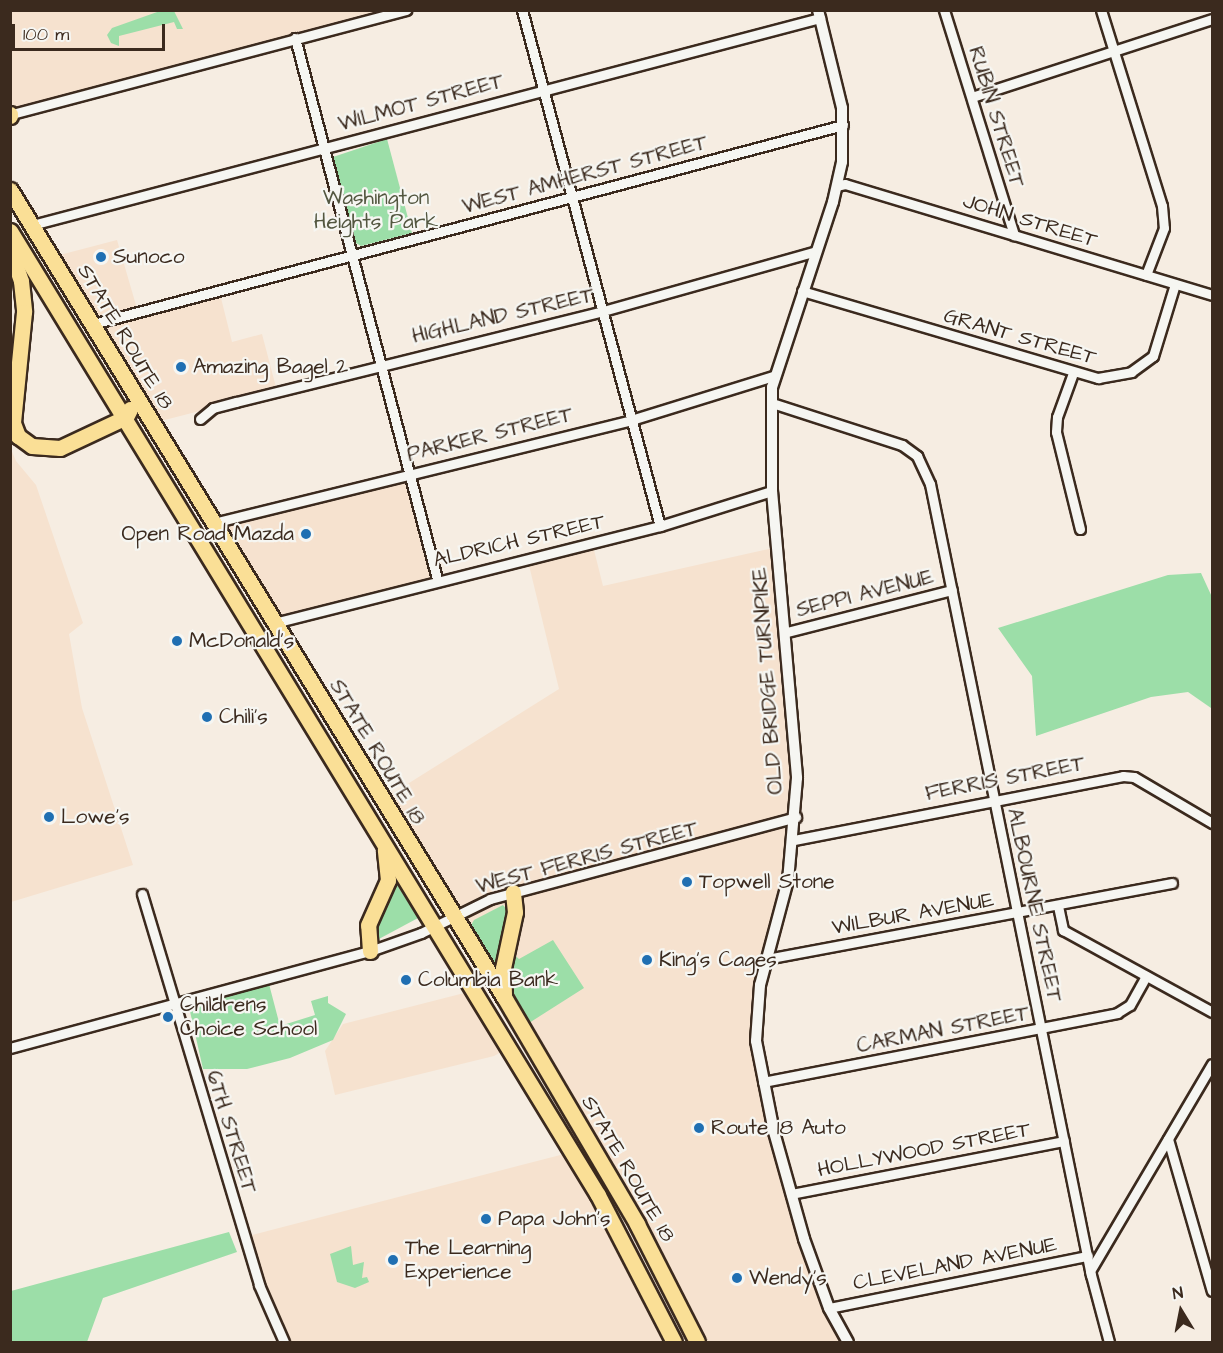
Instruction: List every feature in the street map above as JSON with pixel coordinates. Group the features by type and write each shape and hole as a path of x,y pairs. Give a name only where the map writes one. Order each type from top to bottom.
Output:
{"highway":[{"name":"STATE ROUTE 18","path":"10,189 504,997 638,1224 697,1342"},
{"name":"STATE ROUTE 18","path":"10,231 126,417 613,1220 674,1342"},
{"path":"10,249 21,281 24,312 13,423 18,436 32,446 50,450 126,417 137,397"},
{"path":"370,951 368,925 388,880 384,844"},
{"path":"504,997 503,968 515,912 513,892"}],"street":[{"path":"11,115 407,10"},
{"path":"522,10 569,198 603,311 660,526"},
{"name":"RUBIN STREET","path":"944,10 1014,235"},
{"path":"1101,10 1162,206 1164,228 1146,275"},
{"name":"WILMOT STREET","path":"32,225 819,14"},
{"name":"OLD BRIDGE TURNPIKE","path":"819,14 843,125 837,186 774,376 772,491 796,736 796,817 786,891 766,959 756,1006 756,1041 791,1194 829,1308 848,1342"},
{"path":"972,97 1212,18"},
{"path":"295,38 326,147 380,363 412,472 437,579"},
{"name":"WEST AMHERST STREET","path":"93,324 843,125"},
{"name":"JOHN STREET","path":"837,186 845,183 1212,295"},
{"name":"HIGHLAND STREET","path":"200,419 213,408 380,363 603,311 816,251"},
{"name":"GRANT STREET","path":"802,291 1073,373 1109,378 1142,367 1157,351 1175,284"},
{"path":"1073,373 1057,417 1056,432 1080,529"},
{"name":"PARKER STREET","path":"213,524 412,472 631,420 774,376"},
{"name":"ALBOURNE STREET","path":"772,403 902,445 917,456 925,474 952,590 1090,1271 1109,1342"},
{"name":"ALDRICH STREET","path":"273,622 437,579 660,526 772,491"},
{"name":"SEPPI AVENUE","path":"787,632 952,590"},
{"name":"FERRIS STREET","path":"794,840 1097,779 1134,777 1212,823"},
{"name":"WEST FERRIS STREET","path":"10,1048 173,1002 370,951 436,926 513,892 796,817"},
{"name":"WILBUR AVENUE","path":"766,959 1172,883"},
{"name":"6TH STREET","path":"142,894 259,1285 285,1342"},
{"path":"1058,906 1064,930 1212,1012"},
{"name":"CARMAN STREET","path":"764,1082 1117,1013 1130,1005 1146,976"},
{"path":"1090,1271 1212,1064"},
{"path":"1168,1139 1212,1291"},
{"name":"HOLLYWOOD STREET","path":"791,1194 1064,1142"},
{"name":"CLEVELAND AVENUE","path":"829,1308 1088,1256"}],"shaded area":[{"path":"10,11 407,11 10,114"},
{"path":"117,240 138,312 219,290 232,342 262,334 277,391 153,423 52,257"},
{"path":"10,447 16,461 36,485 83,623 69,634 82,708 133,865 11,902"},
{"path":"412,472 437,579 274,623 213,523"},
{"path":"592,542 603,586 778,547 787,632 794,840 766,959 756,1041 791,1194 848,1342 697,1342 382,800 559,689 527,557"},
{"path":"476,990 510,1047 494,1056 335,1095 325,1051 343,1024"},
{"path":"572,1152 674,1342 284,1342 244,1237"}],"green space":[{"path":"160,11 174,11 183,29 177,29 174,22 119,36 119,46 111,43 107,35 112,28"},
{"name":"Washington Heights Park","path":"387,139 412,233 361,246 356,243 333,157"},
{"path":"1201,573 1212,597 1211,708 1188,692 1151,697 1036,736 1032,676 998,628 1168,575"},
{"path":"394,880 418,918 377,940 374,918"},
{"path":"503,905 508,911 495,964 470,927 474,920"},
{"path":"553,940 584,988 529,1023 509,984 511,952 519,959"},
{"path":"269,984 280,1026 315,1015 311,1001 328,996 328,1003 346,1014 333,1040 290,1058 247,1069 203,1069 189,1007"},
{"path":"229,1232 237,1252 103,1298 87,1342 11,1342 11,1291"},
{"path":"351,1246 353,1265 364,1262 362,1278 367,1277 369,1282 355,1288 337,1282 330,1254"}],"place":[{"name":"Sunoco","path":"101,257"},
{"name":"Amazing Bagel 2","path":"181,367"},
{"name":"Open Road Mazda","path":"306,534"},
{"name":"McDonald's","path":"177,641"},
{"name":"Chili's","path":"207,717"},
{"name":"Lowe's","path":"49,817"},
{"name":"Topwell Stone","path":"687,882"},
{"name":"King's Cages","path":"647,960"},
{"name":"Columbia Bank","path":"406,980"},
{"name":"Childrens Choice School","path":"168,1017"},
{"name":"Route 18 Auto","path":"699,1128"},
{"name":"Papa John's","path":"486,1219"},
{"name":"The Learning Experience","path":"393,1260"},
{"name":"Wendy's","path":"737,1278"}]}
